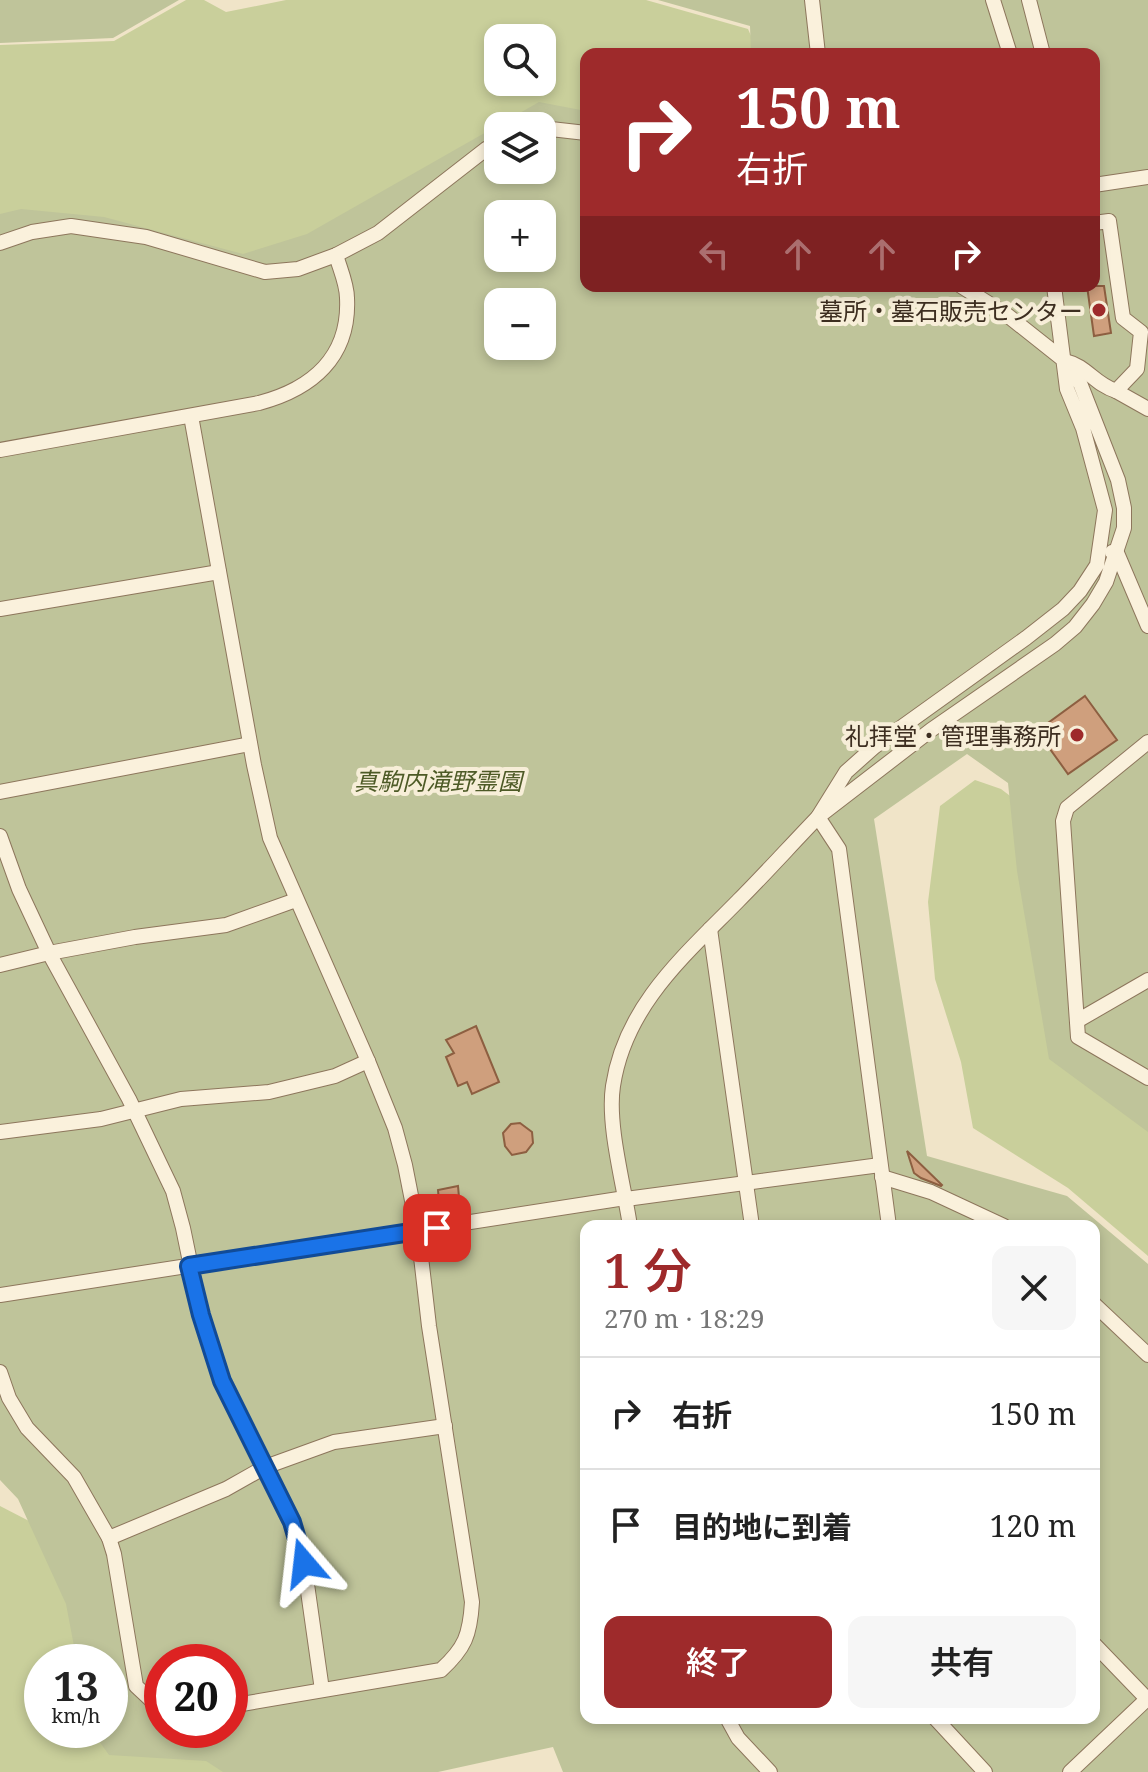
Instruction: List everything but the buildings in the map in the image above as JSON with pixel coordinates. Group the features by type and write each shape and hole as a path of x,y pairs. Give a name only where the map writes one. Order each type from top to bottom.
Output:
{"street":[{"path":"812,0 817,48"},
{"path":"993,0 1008,48"},
{"path":"1029,0 1041,48"},
{"path":"556,130 580,132"},
{"path":"0,243 32,232 71,226 146,237 265,272 298,269 336,255 378,233 484,151"},
{"path":"1100,184 1148,177"},
{"path":"1100,222 1109,221 1123,318 1141,332 1137,369 1116,391"},
{"path":"0,450 283,397 312,381 335,357 345,328 348,295 336,255"},
{"path":"629,1220 612,1110 613,1086 625,1040 649,996 678,960 818,817 931,730 1075,627 1106,582 1117,553 1124,528 1124,508 1118,480 1080,383 1065,361 1007,315 971,292"},
{"path":"818,817 846,772 874,747 1063,609 1080,591 1097,565 1105,510 1083,428 1067,389 1055,292"},
{"path":"1065,361 1079,364 1103,387 1148,409"},
{"path":"191,416 270,838 395,1128 418,1231 472,1602 470,1628 461,1650 441,1670 248,1703"},
{"path":"1100,550 1117,553"},
{"path":"1117,553 1148,626"},
{"path":"0,609 219,572"},
{"path":"1148,742 1067,808 1063,821 1078,1037 1148,1078"},
{"path":"0,792 250,744"},
{"path":"818,817 839,849 888,1220"},
{"path":"0,836 19,889 49,953 134,1109 173,1191 201,1315 222,1381 292,1522 304,1563 322,1690"},
{"path":"0,965 49,953 226,925 296,900"},
{"path":"710,929 751,1220"},
{"path":"1077,1021 1148,980"},
{"path":"0,1132 101,1119 134,1109 211,1095 269,1092 335,1076 368,1061"},
{"path":"0,1295 625,1199 746,1183 881,1171 991,1220"},
{"path":"1100,1310 1148,1355"},
{"path":"0,1372 9,1398 27,1428 74,1477 109,1538 136,1686 144,1694"},
{"path":"109,1538 226,1489 265,1467 334,1442 445,1426"},
{"path":"1070,1772 1148,1700 1100,1650"},
{"path":"730,1724 770,1772"},
{"path":"941,1724 985,1772"}],"green space":[{"path":"0,0 179,0 113,38 0,43"},
{"path":"186,0 204,0 226,12 286,0 646,0 748,29 756,48 580,48 580,292 594,292 908,516 501,360 556,360 556,288 484,288 484,354 250,264 0,243 0,45 114,41"},
{"name":"真駒内滝野霊園","path":"658,0 1148,0 1148,1132 1049,1059 1017,871 1008,783 967,754 874,819 927,1156 1067,1196 1096,1220 580,1220 580,1724 1100,1724 1100,1224 1148,1264 1148,1772 563,1772 553,1747 438,1772 223,1772 206,1761 109,1755 104,1748 128,1748 128,1644 74,1644 66,1604 18,1499 0,1480 0,214 21,209 104,217 243,254 307,234 484,133 484,184 556,184 556,112 521,112 539,102 580,110 580,292 1100,292 1100,48 751,48 750,26"},
{"path":"975,780 1001,789 1018,802 1148,1118 1148,1256 1068,1188 973,1128 961,1062 935,979 928,902 940,806"},
{"path":"0,1506 62,1538 117,1644 24,1644 24,1748 128,1748 128,1665 144,1695 144,1748 225,1748 308,1772 0,1772"}],"place":[{"name":"墓所・墓石販売センター","path":"1099,310"},
{"name":"礼拝堂・管理事務所","path":"1077,735"}],"route":[{"path":"304,1563 292,1522 222,1381 189,1266 437,1228"}]}
